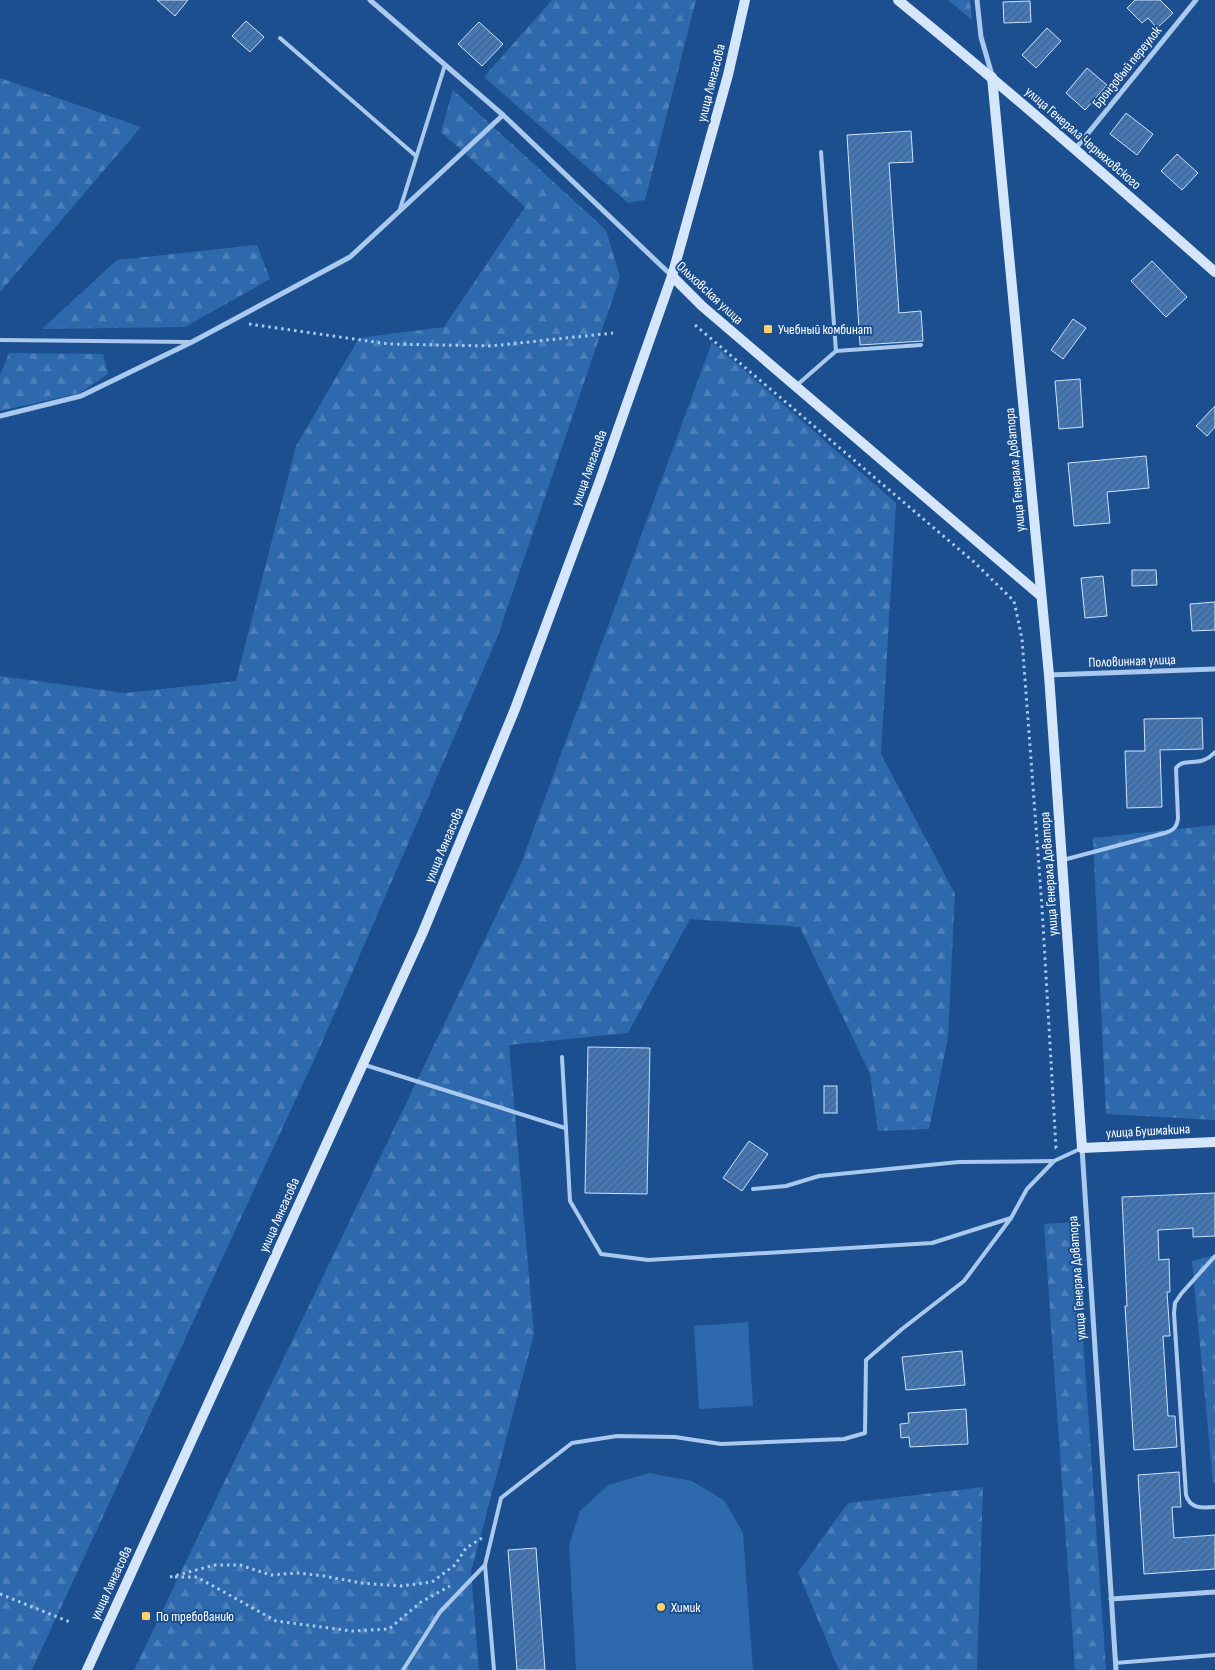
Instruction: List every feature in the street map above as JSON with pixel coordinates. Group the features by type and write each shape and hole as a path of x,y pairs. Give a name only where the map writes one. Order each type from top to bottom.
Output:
{"street":[{"name":"Ольховская улица","path":"370,0 503,115 702,306 1041,596"},
{"name":"улица Лянгасова","path":"87,1670 423,932 516,708 596,492 672,276 728,75 745,0"},
{"name":"улица Генерала Черняховского","path":"898,0 1076,148 1215,272"},
{"path":"977,0 981,37 992,77"},
{"name":"Бронзовый переулок","path":"1076,148 1196,0"},
{"name":"улица Генерала Доватора","path":"992,77 1049,675 1116,1670"},
{"path":"0,416 81,396 192,342 350,257 503,115"},
{"name":"Половинная улица","path":"1049,675 1215,668"},
{"name":"улица Бушмакина","path":"1082,1148 1215,1142"},
{"path":"1111,1599 1215,1592"}],"lane":[{"path":"280,38 416,156"},
{"path":"400,211 444,65"},
{"path":"821,152 836,351"},
{"path":"0,340 192,342"},
{"path":"796,386 836,351 921,345"},
{"path":"1062,860 1173,830 1177,825 1178,818 1176,768 1178,764 1204,761 1215,752"},
{"path":"562,1057 570,1201 601,1254 648,1260 932,1244 1011,1218"},
{"path":"362,1065 565,1128"},
{"path":"494,1670 485,1565 501,1498 572,1443 617,1436 676,1437 721,1444 844,1439 866,1433 866,1360 902,1329 964,1281 1011,1218 1027,1189 1054,1161 1082,1148"},
{"path":"753,1189 786,1186 819,1176 950,1162 1054,1161"},
{"path":"1215,1256 1181,1294 1175,1303 1174,1314 1186,1495 1188,1502 1194,1506 1215,1507"},
{"path":"403,1670 440,1612 485,1565"},
{"path":"1115,1663 1215,1656"}],"path":[{"path":"231,321 389,344 491,346 614,333"},
{"path":"695,325 974,562 1014,601 1022,639 1042,907 1056,1148 1082,1148"},
{"path":"452,1585 421,1602 389,1629 352,1631 276,1621 197,1577 170,1577 215,1565 240,1565 271,1575 298,1573 361,1583 401,1586 432,1582 455,1565 466,1548 493,1530"},
{"path":"0,1594 70,1622"}],"green space":[{"path":"552,0 696,0 645,200 628,203 484,77"},
{"path":"948,0 970,0 972,20"},
{"path":"0,78 141,127 0,292"},
{"path":"453,90 606,230 620,277 497,638 320,1047 32,1670 0,1670 0,676 125,693 236,681 296,446 359,338 444,327 525,207 441,132"},
{"path":"257,245 270,279 185,327 42,329 117,260"},
{"path":"712,342 896,503 881,754 955,894 948,1038 929,1129 878,1131 870,1074 800,927 690,919 628,1033 509,1045 534,1334 471,1572 479,1670 134,1670 520,866"},
{"path":"9,353 103,354 108,374 80,393 0,411 0,375"},
{"path":"1215,825 1215,1120 1106,1114 1093,838"},
{"path":"1075,1222 1106,1670 1075,1670 1044,1224"},
{"path":"1215,1255 1215,1483 1213,1482 1192,1261"},
{"path":"748,1322 753,1406 699,1409 694,1326"},
{"name":"Химик","path":"649,1473 692,1481 725,1501 743,1533 753,1670 576,1670 569,1545 580,1511 608,1485"},
{"path":"983,1487 977,1670 839,1670 798,1572 848,1503"}],"building":[{"path":"157,0 188,0 175,16"},
{"path":"1135,0 1160,0 1173,13 1157,28 1148,18 1142,23 1127,8"},
{"path":"1030,1 1031,22 1004,23 1003,2"},
{"path":"246,21 264,37 250,52 232,36"},
{"path":"479,22 503,44 482,66 458,44"},
{"path":"1047,28 1061,41 1036,68 1022,55"},
{"path":"1087,68 1107,85 1085,110 1066,93"},
{"path":"1126,113 1153,134 1137,155 1110,134"},
{"path":"911,131 913,162 889,163 899,313 921,311 923,341 860,345 847,135"},
{"path":"1177,154 1198,173 1182,190 1161,171"},
{"path":"1152,261 1187,297 1166,317 1131,281"},
{"path":"1073,319 1086,328 1063,359 1051,350"},
{"path":"1080,379 1083,427 1059,429 1055,381"},
{"path":"1215,406 1215,427 1207,436 1196,426"},
{"path":"1146,456 1149,488 1107,492 1110,523 1074,526 1068,463"},
{"path":"1132,570 1156,570 1157,585 1132,586"},
{"path":"1103,576 1107,616 1085,618 1081,578"},
{"path":"1215,602 1215,630 1192,631 1190,604"},
{"path":"1202,718 1203,749 1160,750 1162,807 1127,808 1125,751 1145,751 1144,719"},
{"path":"588,1047 650,1048 647,1194 585,1193"},
{"path":"824,1086 837,1086 837,1113 824,1113"},
{"path":"749,1141 768,1154 742,1191 723,1178"},
{"path":"1215,1193 1215,1236 1193,1237 1193,1228 1158,1230 1159,1260 1169,1259 1170,1292 1167,1292 1170,1336 1163,1336 1168,1416 1175,1416 1177,1447 1134,1450 1125,1306 1127,1306 1122,1197"},
{"path":"962,1351 965,1385 906,1390 902,1357"},
{"path":"966,1409 968,1444 910,1447 909,1437 901,1438 900,1424 909,1423 908,1413"},
{"path":"1179,1472 1181,1507 1172,1507 1174,1538 1215,1535 1215,1569 1144,1574 1138,1475"},
{"path":"536,1548 545,1670 517,1670 508,1550"}],"place":[{"name":"Учебный комбинат","path":"768,329"},
{"name":"Химик","path":"661,1607"},
{"name":"По требованию","path":"146,1616"}]}
